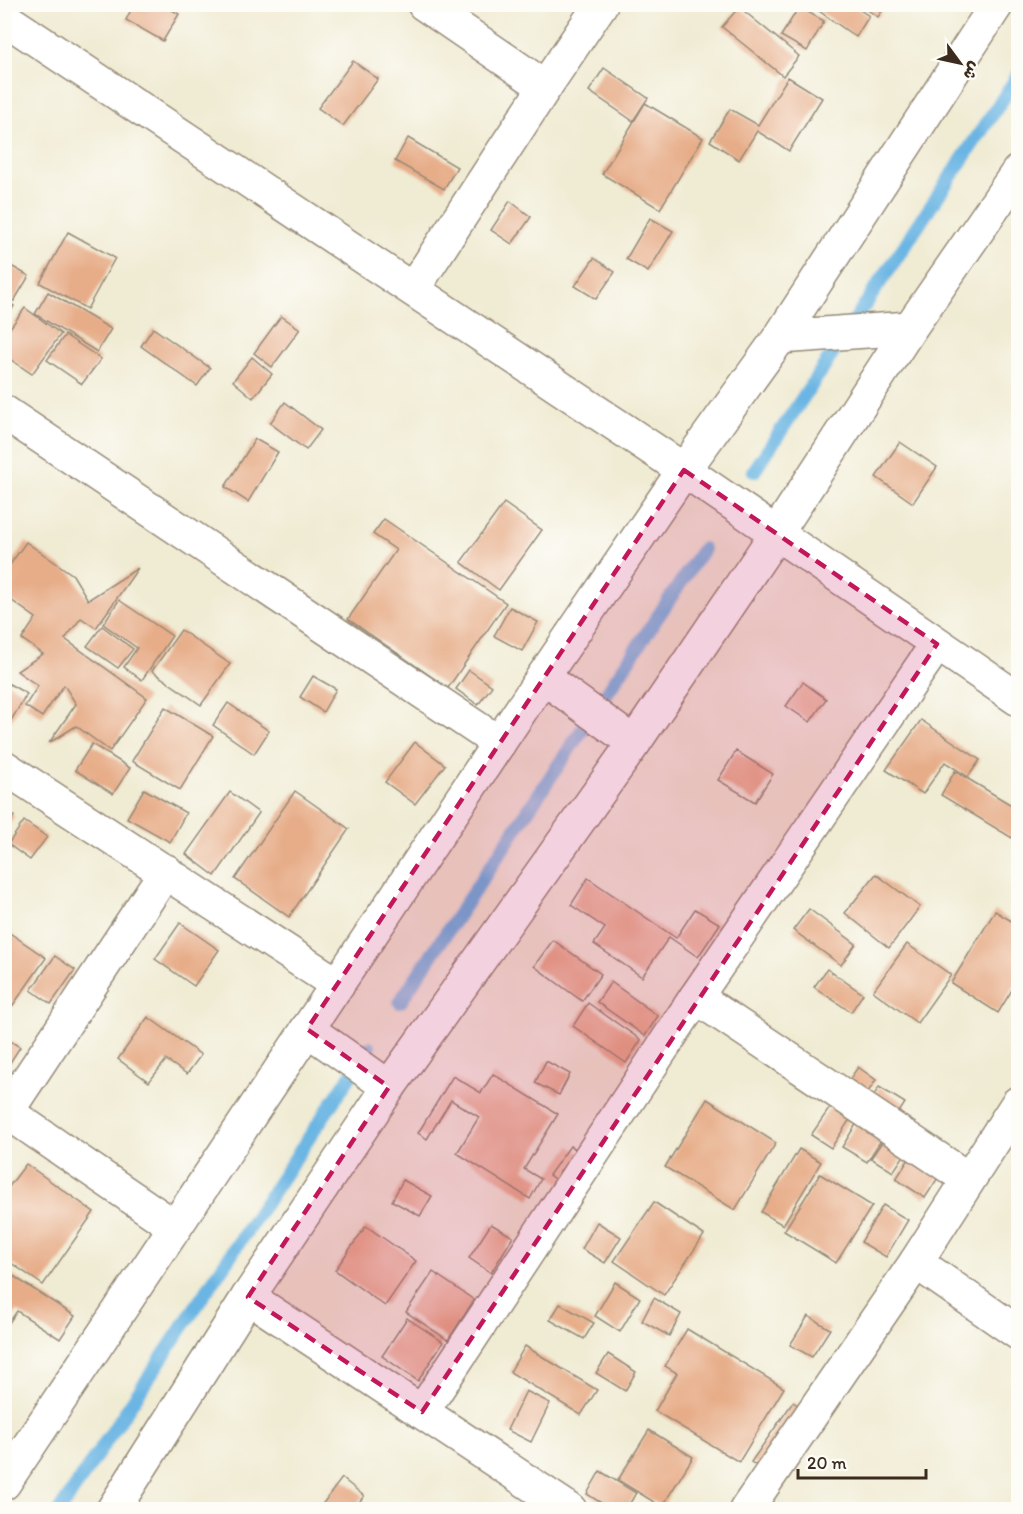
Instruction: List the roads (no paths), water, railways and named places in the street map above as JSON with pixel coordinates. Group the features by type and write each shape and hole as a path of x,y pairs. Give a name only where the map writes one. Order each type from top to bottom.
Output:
{"street":[{"path":"424,4 545,87"},
{"path":"413,289 601,4"},
{"path":"4,1483 543,677 684,470 780,337 997,4"},
{"path":"4,18 684,470 1018,699"},
{"path":"113,1509 248,1297 389,1087 634,743 776,534 910,328 1018,172"},
{"path":"780,337 910,328"},
{"path":"4,412 499,743"},
{"path":"422,1412 696,997 937,644"},
{"path":"543,677 634,743"},
{"path":"4,767 338,985"},
{"path":"166,871 6,1114 176,1227"},
{"path":"696,997 968,1179"},
{"path":"307,1029 389,1087"},
{"path":"746,1509 916,1262 1018,1103"},
{"path":"916,1262 1018,1333"},
{"path":"248,1297 570,1509"}],"waterway":[{"path":"754,471 1018,76"},
{"path":"400,1002 703,549"},
{"path":"60,1510 369,1048"}]}
